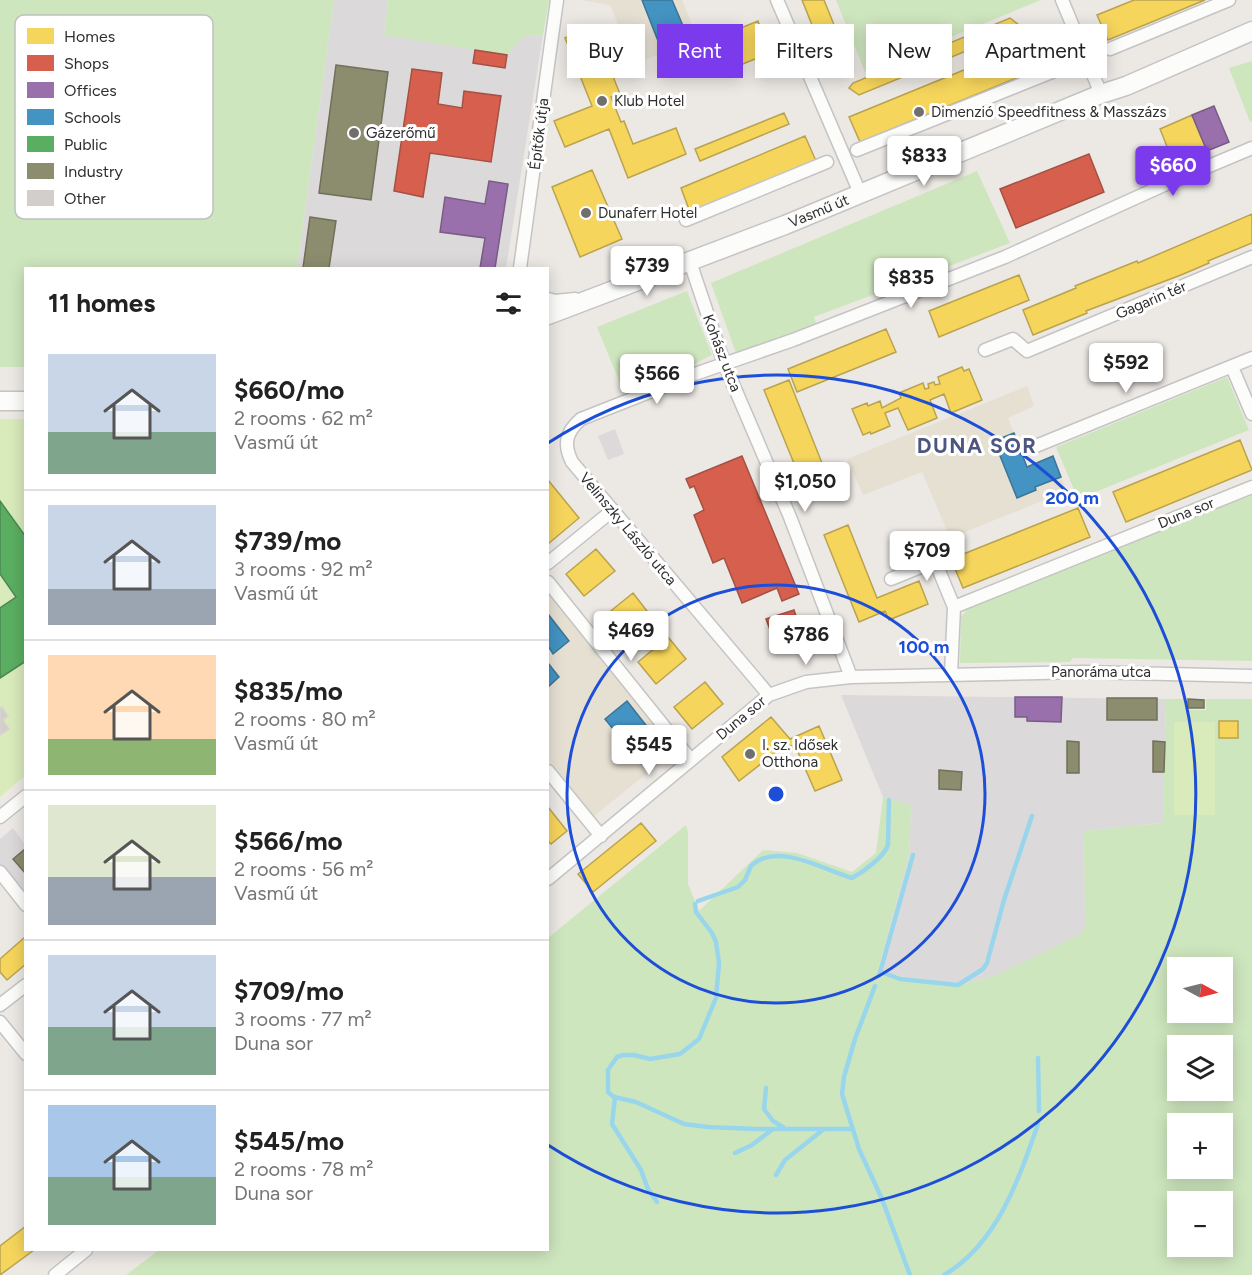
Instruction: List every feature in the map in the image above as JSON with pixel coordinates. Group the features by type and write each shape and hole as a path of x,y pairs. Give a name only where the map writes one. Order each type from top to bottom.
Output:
{"street":[{"name":"Építők útja","path":"520,267 557,0"},
{"path":"777,0 860,193"},
{"path":"1062,0 1101,94"},
{"path":"1110,49 1228,0"},
{"name":"Vasmű út","path":"549,315 785,225 1101,94 1126,86 1252,31"},
{"path":"857,150 1037,78"},
{"path":"724,363 793,340 1005,257 1252,148"},
{"path":"686,220 828,162"},
{"path":"524,244 527,267"},
{"name":"Gagarin tér","path":"985,350 1013,339 1027,351 1252,257"},
{"name":"Kohász utca","path":"690,262 724,363 790,516 851,677"},
{"path":"549,299 555,301 591,298"},
{"path":"1031,448 1252,358"},
{"name":"Velinszky László utca","path":"724,363 580,419 571,428 566,441 572,462 769,695"},
{"path":"1232,367 1252,414"},
{"path":"0,401 24,401"},
{"name":"Duna sor","path":"954,607 1252,487"},
{"path":"549,562 613,510"},
{"path":"891,579 935,561 954,607 951,674"},
{"path":"549,583 691,760"},
{"name":"Panoráma utca","path":"951,674 1104,672 1252,676"},
{"name":"Duna sor","path":"549,878 769,695 806,681 851,677 951,674"},
{"path":"549,772 601,836"},
{"path":"0,817 24,798"},
{"path":"0,872 24,902"},
{"path":"0,1005 24,986"},
{"path":"0,1022 24,1052"},
{"path":"55,1275 85,1251"}],"shaded area":[{"path":"334,0 388,0 384,35 523,37 543,35 506,267 297,267"},
{"path":"581,0 682,0 692,24 657,24 657,55 645,60 645,24 618,24 610,5"},
{"path":"1027,386 1034,406 1008,418 1027,466 1053,456 1067,491 950,538 922,472 863,495 847,459"},
{"path":"615,429 624,454 608,460 598,436"},
{"path":"549,591 677,749 593,817 549,761"},
{"path":"841,695 1166,699 1163,823 1084,831 1085,927 1081,934 995,976 964,984 898,976 878,970 909,855 911,806 883,797"},
{"path":"13,828 24,843 24,894 0,867 0,839"}],"green space":[{"path":"0,0 334,0 297,267 24,267 24,367 0,367"},
{"path":"388,0 549,0 543,35 523,37 507,55 384,35"},
{"path":"836,0 1041,0 982,24 964,24 964,32 952,36 952,24 866,24 865,72 854,45 854,24 846,24"},
{"path":"1252,61 1252,121 1250,122 1229,68"},
{"path":"977,171 1010,243 814,317 817,325 736,353 711,283"},
{"path":"687,291 712,355 692,365 688,356 620,383 597,327"},
{"path":"1227,377 1249,430 1078,499 1056,447"},
{"path":"0,419 24,419 24,777 0,797"},
{"path":"1252,494 1252,661 1073,658 1070,662 960,663 961,617 968,608"},
{"path":"1166,699 1186,699 1186,710 1206,710 1206,699 1252,699 1252,1275 126,1275 158,1251 549,1251 549,937 686,825 688,884 699,911 763,850 797,853 852,872 876,853 883,797 911,805 909,855 878,970 898,976 964,984 995,976 1081,934 1085,927 1084,831 1163,823"},
{"path":"1174,722 1215,722 1215,815 1174,815"}],"building: Homes":[{"path":"802,0 824,0 834,24 812,24"},
{"path":"1134,0 1205,0 1108,40 1107,24 1101,24 1097,15"},
{"path":"1010,18 1018,24 996,24"},
{"path":"758,21 759,24 755,24 755,59 743,64 743,27"},
{"path":"964,37 964,52 952,57 952,42"},
{"path":"964,70 964,78 1017,78 860,142 849,117 944,78 952,78 952,75"},
{"name":"Klub Hotel","path":"581,78 614,78 620,94 611,97 633,144 676,128 686,154 628,178 609,129 565,147 554,121 592,106"},
{"path":"866,78 900,78 859,95 849,88 853,83"},
{"path":"784,113 789,124 700,161 695,149"},
{"path":"1192,115 1207,151 1174,164 1160,129"},
{"path":"805,136 816,161 690,212 681,188"},
{"name":"Dunaferr Hotel","path":"592,170 622,239 580,257 552,187"},
{"path":"1252,214 1252,243 1181,275 1086,311 1087,313 1033,335 1023,310 1076,288 1075,286 1137,261 1138,263"},
{"path":"1019,275 1029,300 939,337 929,311"},
{"path":"886,329 896,352 797,392 788,369"},
{"path":"962,367 964,371 969,369 982,400 951,413 944,394 930,400 937,418 908,430 898,408 885,413 890,426 863,435 852,409 880,401 882,408 901,398 899,393 923,383 925,389 929,388 928,384 934,382 935,385 940,384 938,377"},
{"path":"789,380 824,468 800,478 764,390"},
{"path":"1240,440 1252,470 1126,522 1113,492"},
{"path":"549,481 579,518 549,543"},
{"path":"1078,508 1090,537 963,588 951,559"},
{"path":"848,525 877,598 919,581 928,604 889,620 885,611 859,622 824,535"},
{"path":"596,549 615,571 584,596 566,574"},
{"path":"633,593 650,615 620,640 602,618"},
{"path":"668,637 686,659 656,684 638,662"},
{"path":"705,682 723,704 692,729 674,707"},
{"name":"I. sz. Idősek Otthona","path":"771,717 790,739 819,726 842,780 815,791 797,750 792,750 793,746 785,745 739,781 722,757"},
{"path":"1219,721 1238,721 1238,738 1219,738"},
{"path":"549,808 567,831 551,844 549,842"},
{"path":"641,823 656,841 593,892 578,874"},
{"path":"24,938 24,966 7,980 0,972 0,959"},
{"path":"24,1228 24,1251 33,1251 0,1275 0,1246"}],"building: Shops":[{"path":"475,50 507,55 505,68 473,63"},
{"path":"412,69 442,73 438,104 462,108 464,91 501,96 491,162 430,153 423,197 394,191"},
{"path":"1089,154 1104,192 1016,228 1000,189"},
{"path":"742,456 799,594 782,601 777,588 742,603 724,558 713,563 694,515 704,510 694,486 690,488 686,479"},
{"path":"794,610 798,622 771,632 766,619"}],"building: Offices":[{"path":"1214,106 1229,142 1207,151 1192,115"},
{"path":"489,181 508,184 495,267 480,267 485,238 440,232 445,197 485,204"},
{"path":"1015,697 1062,697 1061,722 1027,721 1027,717 1015,717"}],"building: Schools":[{"path":"642,0 672,0 682,24 657,24 657,38"},
{"path":"1014,433 1027,467 1053,456 1061,477 1035,487 1036,490 1017,498 994,441"},
{"path":"549,615 569,641 553,654 549,648"},
{"path":"549,664 559,677 549,686"},
{"path":"627,701 663,747 642,764 605,719"}],"building: Public":[{"path":"0,501 24,534 24,662 0,678 0,608 16,597 0,574"}],"building: Industry":[{"name":"Gázerőmű","path":"336,65 388,72 371,200 319,193"},
{"path":"310,217 336,221 329,267 303,267"},
{"path":"1107,698 1157,698 1157,720 1107,720"},
{"path":"1188,699 1204,700 1204,708 1188,708"},
{"path":"1067,741 1079,742 1079,773 1067,773"},
{"path":"1153,741 1165,742 1164,772 1153,772"},
{"path":"939,770 962,772 961,790 939,789"},
{"path":"24,850 24,872 13,859"}],"building: Other":[{"path":"2,707 8,716 3,720 9,729 0,735 0,709"}],"waterway":[{"path":"698,901 738,887 745,880 751,866 762,859 774,856 801,860 852,878 878,859 886,850 889,800"},
{"path":"881,972 900,979 958,985 983,969 987,963 1004,900 1032,816"},
{"path":"879,976 913,855"},
{"path":"695,904 696,912 716,942 719,963 716,998 699,1039 680,1054 650,1059 634,1055 617,1057 608,1070 608,1092 614,1097 636,1102 684,1124 755,1129 853,1129"},
{"path":"875,986 855,1039 844,1077 842,1094 859,1149 882,1199 910,1275"},
{"path":"1038,1058 1039,1111"},
{"path":"766,1088 764,1109 773,1121 783,1127"},
{"path":"615,1097 612,1124 641,1170 648,1189 657,1202"},
{"path":"944,1275 962,1262 992,1228 1014,1188 1038,1124"},
{"path":"735,1153 752,1145 773,1129"},
{"path":"776,1175 785,1160 824,1129"}],"place":[{"name":"Klub Hotel","path":"602,101"},
{"name":"Dimenzió Speedfitness & Masszázs","path":"919,112"},
{"name":"Gázerőmű","path":"354,133"},
{"name":"Dunaferr Hotel","path":"586,213"},
{"name":"I. sz. Idősek Otthona","path":"750,754"}],"district":[{"name":"DUNA SOR","path":"977,446"}]}
